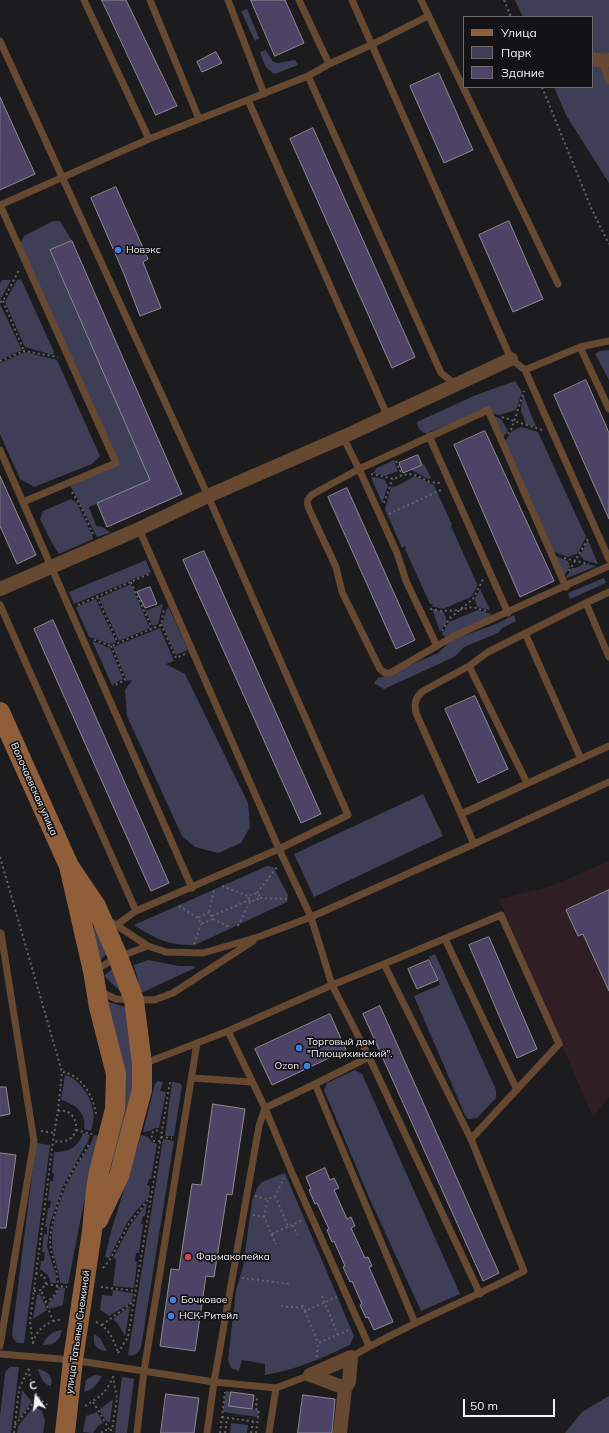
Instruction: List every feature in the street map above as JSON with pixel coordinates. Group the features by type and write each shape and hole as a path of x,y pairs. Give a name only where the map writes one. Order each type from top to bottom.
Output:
{"street":[{"path":"0,589 139,529 208,496 511,359"},
{"name":"Волочаевская улица","path":"0,712 69,866 96,906 118,957 134,1000"},
{"name":"Волочаевская улица","path":"69,866 94,980"},
{"name":"улица Татьяны Снежиной","path":"65,1433 73,1360 92,1231 96,1190 115,1109 116,1074 94,980"},
{"name":"улица Татьяны Снежиной","path":"92,1231 119,1176 142,1090 142,1064 134,1000"},
{"path":"310,1375 351,1357 349,1382 345,1388 340,1433"},
{"path":"310,1375 345,1388"}],"lane":[{"path":"84,0 149,140"},
{"path":"150,0 199,119"},
{"path":"228,0 264,94"},
{"path":"300,0 329,64"},
{"path":"352,0 511,359 525,370 609,559"},
{"path":"421,0 558,284"},
{"path":"24,502 116,463 0,205 199,119 308,76 329,64 371,45 428,16"},
{"path":"0,40 208,496 348,815 279,849 136,911 115,926"},
{"path":"601,60 609,81"},
{"path":"308,76 441,373 455,384"},
{"path":"248,100 387,415"},
{"path":"525,370 580,347 609,341"},
{"path":"580,347 609,410"},
{"path":"564,584 488,410 359,468 310,495 307,500 308,507 336,567 342,592 382,671 390,673 435,643 508,613 564,584 607,567"},
{"path":"343,436 397,553 406,582 435,643"},
{"path":"429,436 508,613"},
{"path":"0,450 192,888"},
{"path":"139,529 279,849 311,917 332,985 369,1058 480,1294"},
{"path":"474,844 418,718 415,705 417,697 423,692 469,666 488,652 609,592"},
{"path":"586,603 609,657"},
{"path":"0,605 136,911"},
{"path":"525,633 581,759"},
{"path":"469,666 527,783"},
{"path":"461,814 609,746"},
{"path":"96,906 115,926 148,946 166,952 203,953 258,937 311,917 609,782"},
{"path":"142,1064 228,1032 332,985 501,915 559,1044 471,1139"},
{"path":"0,1346 34,1141 1,933"},
{"path":"148,946 118,957 94,980 116,999 154,1000 173,993 258,937"},
{"path":"445,938 517,1090"},
{"path":"351,1357 369,1346 415,1323 480,1294 524,1271 471,1139 384,964"},
{"path":"228,1032 265,1108 369,1346"},
{"path":"137,1433 144,1371 197,1043"},
{"path":"207,1433 214,1382 259,1126 265,1108 369,1058"},
{"path":"192,1078 252,1082"},
{"path":"315,1084 415,1323"},
{"path":"0,1354 73,1360 214,1382 276,1388 310,1375"},
{"path":"270,1433 276,1388"}],"path":[{"path":"504,0 511,16"},
{"path":"542,88 592,210 609,244"},
{"path":"24,351 2,302 18,270 27,265"},
{"path":"0,361 24,351 58,357 71,362"},
{"path":"502,441 512,428 522,394 530,382"},
{"path":"489,412 537,429 553,432"},
{"path":"393,453 402,475"},
{"path":"359,468 372,475 394,479"},
{"path":"380,515 391,483 394,479 402,475 413,474 430,482 451,485"},
{"path":"69,483 69,486 81,507 99,546"},
{"path":"380,515 451,485"},
{"path":"564,584 594,526"},
{"path":"551,553 569,560 607,567"},
{"path":"435,643 450,618 473,599 489,569"},
{"path":"69,608 157,571"},
{"path":"131,582 152,628"},
{"path":"97,597 118,643"},
{"path":"169,598 165,606 161,624 176,658 192,651"},
{"path":"419,607 442,610 459,610 472,607 488,612 508,613"},
{"path":"81,636 111,646 161,624"},
{"path":"105,689 125,680 111,646"},
{"path":"0,857 62,1072 30,1321 33,1344 40,1328 53,1321 64,1319"},
{"path":"222,886 248,896 257,893 277,866"},
{"path":"214,890 209,912 212,918 232,928"},
{"path":"257,893 260,898"},
{"path":"238,926 250,901 248,896"},
{"path":"193,945 201,924 212,918 260,898 287,898"},
{"path":"179,906 198,918 201,924"},
{"path":"198,918 209,912"},
{"path":"62,1072 67,1073 77,1079 86,1088 93,1099 96,1116"},
{"path":"96,1322 102,1325 110,1334 118,1353 128,1337 170,1082"},
{"path":"53,1141 60,1143 70,1140 74,1136 76,1130 76,1121 73,1116 64,1111 58,1110"},
{"path":"38,1130 54,1133"},
{"path":"76,1130 92,1133 92,1135"},
{"path":"160,1140 154,1141 151,1136 156,1130 162,1133"},
{"path":"161,1137 174,1139"},
{"path":"45,1302 54,1295 58,1285 50,1247 53,1224 63,1189 89,1142"},
{"path":"285,1173 276,1196 288,1227"},
{"path":"104,1268 111,1258 128,1225 151,1195"},
{"path":"254,1196 268,1199 276,1196"},
{"path":"268,1199 264,1217 276,1244"},
{"path":"249,1215 264,1217"},
{"path":"272,1234 304,1220"},
{"path":"293,1225 297,1235"},
{"path":"36,1273 44,1276 46,1284"},
{"path":"239,1277 290,1284"},
{"path":"46,1284 67,1287"},
{"path":"34,1291 41,1290 46,1284"},
{"path":"101,1287 136,1291"},
{"path":"41,1290 53,1321"},
{"path":"322,1296 338,1335"},
{"path":"304,1311 337,1297"},
{"path":"102,1325 134,1301"},
{"path":"281,1306 303,1306 318,1343 317,1360"},
{"path":"318,1343 351,1329"},
{"path":"14,1433 19,1389 29,1368 29,1375 33,1388 48,1405"},
{"path":"84,1413 85,1406 93,1402 105,1392 113,1377 116,1399 112,1433"},
{"path":"220,1433 226,1391"},
{"path":"256,1433 259,1410 256,1409 257,1395"},
{"path":"14,1426 39,1396"},
{"path":"93,1402 109,1429"},
{"path":"222,1417 257,1422"},
{"path":"225,1433 227,1418"},
{"path":"251,1433 253,1421"},
{"path":"101,1433 104,1430 112,1430"}],"shaded area":[{"path":"609,861 609,1097 593,1117 499,899 552,886"}],"green space":[{"path":"515,0 609,0 609,183 566,115 554,88 593,88 593,16 523,16"},
{"path":"247,9 259,38 255,41 241,11"},
{"path":"266,50 273,62 278,63 295,60 298,65 275,74 266,67 260,52"},
{"path":"53,221 60,221 72,241 50,251 150,480 89,507 96,526 103,527 110,533 97,537 69,483 116,463 20,243 24,236"},
{"path":"21,279 54,352 53,355 25,347 5,302 17,280"},
{"path":"2,280 11,280 0,300 0,283"},
{"path":"0,304 22,350 0,360"},
{"path":"609,350 609,380 595,354 600,351"},
{"path":"25,352 57,360 100,456 92,464 34,487 20,479 0,434 0,363"},
{"path":"515,381 522,392 516,410 499,415 484,411 427,433 424,433 419,429 417,422 476,395"},
{"path":"523,394 536,427 526,424 521,411"},
{"path":"485,412 501,419 508,431 499,442"},
{"path":"521,427 538,432 586,537 578,553 568,557 552,551 504,443 512,431"},
{"path":"394,460 398,471 385,476 373,473 377,468"},
{"path":"424,464 431,478 429,479 411,470"},
{"path":"415,476 434,485 452,525 449,527 451,526 477,584 476,586 478,585 471,597 443,609 431,606 433,605 430,604 405,549 406,548 405,546 402,548 385,509 391,487 397,486"},
{"path":"371,477 384,479 388,486 382,503"},
{"path":"71,499 77,503 93,539 59,554 40,519 43,511"},
{"path":"588,540 598,564 584,560 580,555"},
{"path":"553,555 568,561 570,567 564,576"},
{"path":"146,560 151,572 74,604 69,592"},
{"path":"584,564 597,566 565,579 572,568 576,568"},
{"path":"604,578 606,583 570,599 568,593"},
{"path":"131,584 150,628 119,641 99,598"},
{"path":"480,589 490,610 477,607 475,599"},
{"path":"96,599 116,642 110,644 89,637 76,607"},
{"path":"163,604 158,624 153,626 145,611"},
{"path":"168,606 188,650 176,655 162,624"},
{"path":"432,609 444,612 447,622 440,631"},
{"path":"478,610 491,614 492,616 445,637 442,634 449,622"},
{"path":"514,615 516,621 502,628 498,633 464,647 454,657 384,689 374,683 378,678 386,676 438,653 452,640 496,624"},
{"path":"160,628 174,661 166,664 185,674 248,803 250,827 241,843 218,853 195,847 182,836 127,716 125,690 132,680 127,681 113,647"},
{"path":"92,641 110,648 123,679 112,685"},
{"path":"423,794 443,836 314,897 294,854"},
{"path":"267,866 273,867 288,895 287,902 195,945 163,941 134,925"},
{"path":"95,926 108,952 100,961 93,931"},
{"path":"435,954 496,1090 496,1098 477,1118 468,1119 465,1115 414,996 440,985 429,957"},
{"path":"148,960 179,966 194,966 195,968 141,993 134,965"},
{"path":"113,968 121,992 104,976"},
{"path":"103,1000 125,1007 135,1072 133,1102 105,1183 124,1104"},
{"path":"355,1070 362,1074 460,1294 421,1311 368,1195 324,1090 327,1083"},
{"path":"65,1075 77,1081 88,1095 94,1118 91,1131 84,1129 84,1118 79,1110 71,1104 61,1100"},
{"path":"158,1081 163,1082 160,1091 166,1092 159,1128 143,1132 155,1084"},
{"path":"172,1082 180,1083 182,1086 174,1136 165,1136"},
{"path":"83,1133 90,1135 88,1141 63,1186 50,1223 47,1246 56,1276 56,1283 51,1283 48,1275 40,1269 41,1261 44,1261 45,1252 42,1252 44,1234 47,1234 47,1227 45,1227 48,1208 50,1208 51,1201 48,1200 50,1181 53,1181 54,1174 52,1173 54,1152 72,1148 79,1142"},
{"path":"94,1135 101,1136 82,1212 68,1284 60,1283 52,1244 55,1218 69,1180 90,1146"},
{"path":"141,1135 148,1137 152,1142 157,1144 151,1179 149,1179 147,1185 150,1186 149,1197 127,1223 109,1258 105,1257 112,1228"},
{"path":"163,1139 174,1141 141,1347 136,1354 128,1355"},
{"path":"36,1143 50,1145 24,1343 17,1343 12,1334"},
{"path":"285,1173 354,1336 350,1345 298,1367 265,1375 265,1364 242,1360 239,1371 231,1368 228,1360 236,1290 243,1267 252,1201 257,1188 262,1182"},
{"path":"147,1203 145,1216 143,1216 141,1224 143,1224 139,1253 136,1253 135,1261 137,1262 134,1288 113,1286 116,1259 113,1258 131,1224"},
{"path":"59,1287 65,1288 63,1305 49,1309 48,1303 55,1296"},
{"path":"113,1290 133,1293 132,1302 109,1316 100,1310 102,1295 112,1296"},
{"path":"40,1294 47,1310 33,1319 37,1295"},
{"path":"130,1306 125,1336 118,1324 113,1319"},
{"path":"62,1330 60,1337 56,1342 43,1345 50,1334"},
{"path":"94,1334 100,1338 107,1351 96,1346"},
{"path":"10,1367 19,1367 11,1433 0,1433 0,1416 5,1374"},
{"path":"38,1369 51,1377 51,1386 42,1380"},
{"path":"94,1375 102,1376 95,1386 84,1392 86,1380"},
{"path":"122,1377 134,1379 127,1433 115,1433"},
{"path":"22,1390 32,1402 19,1419"},
{"path":"226,1391 231,1392 230,1406 259,1410 258,1417 223,1412"},
{"path":"609,1396 609,1433 565,1433 582,1412"},
{"path":"113,1399 110,1422 107,1422 99,1410"},
{"path":"34,1406 42,1411 45,1421 43,1433 17,1433 18,1426"},
{"path":"97,1412 103,1423 98,1426 93,1433 83,1432 86,1416"},
{"path":"231,1423 248,1425 247,1433 230,1433"}],"building":[{"path":"102,0 126,0 177,106 156,115"},
{"path":"251,0 285,0 304,43 275,56"},
{"path":"216,52 222,63 202,72 197,62"},
{"path":"439,73 473,150 444,163 410,86"},
{"path":"0,97 35,174 0,190"},
{"path":"313,128 415,357 392,368 290,139"},
{"path":"116,187 148,259 143,262 161,308 140,316 124,274 91,198"},
{"path":"509,221 543,299 513,312 479,235"},
{"path":"72,241 182,494 107,527 97,503 150,480 50,250"},
{"path":"586,380 609,433 609,519 554,395"},
{"path":"485,431 554,581 520,597 454,445"},
{"path":"418,455 422,465 403,473 399,463"},
{"path":"0,476 36,555 17,564 0,526"},
{"path":"347,488 415,640 396,649 328,497"},
{"path":"204,551 321,814 301,823 183,560"},
{"path":"150,587 157,604 145,608 137,592"},
{"path":"53,620 169,883 151,891 34,629"},
{"path":"475,696 508,769 478,783 445,709"},
{"path":"609,890 609,991 583,934 578,936 566,910"},
{"path":"489,937 537,1049 517,1058 469,945"},
{"path":"429,960 438,980 417,989 408,969"},
{"path":"380,1006 499,1273 483,1281 363,1014"},
{"path":"330,1014 346,1050 272,1085 255,1049"},
{"path":"0,1087 6,1087 10,1114 0,1116"},
{"path":"213,1104 245,1109 232,1195 227,1194 214,1277 206,1276 195,1351 160,1346 171,1269 179,1270 192,1184 201,1185"},
{"path":"0,1153 16,1155 6,1228 0,1228"},
{"path":"325,1168 330,1180 334,1178 339,1188 334,1190 347,1219 351,1217 355,1226 351,1228 365,1258 368,1257 372,1266 369,1267 393,1322 374,1330 368,1317 366,1318 360,1305 362,1304 352,1281 350,1282 334,1241 332,1242 327,1230 329,1229 309,1190 311,1189 306,1177"},
{"path":"231,1392 254,1395 252,1409 229,1406"},
{"path":"166,1394 199,1398 194,1433 161,1433"},
{"path":"303,1395 335,1399 332,1433 298,1433"}],"place":[{"name":"Новэкс","path":"118,250"},
{"name":"Торговый дом \"Плющихинский\".","path":"299,1048"},
{"name":"Ozon","path":"307,1066"},
{"name":"Фармакопейка","path":"188,1257"},
{"name":"Бочковое","path":"173,1300"},
{"name":"НСК-Ритейл","path":"171,1316"}]}
